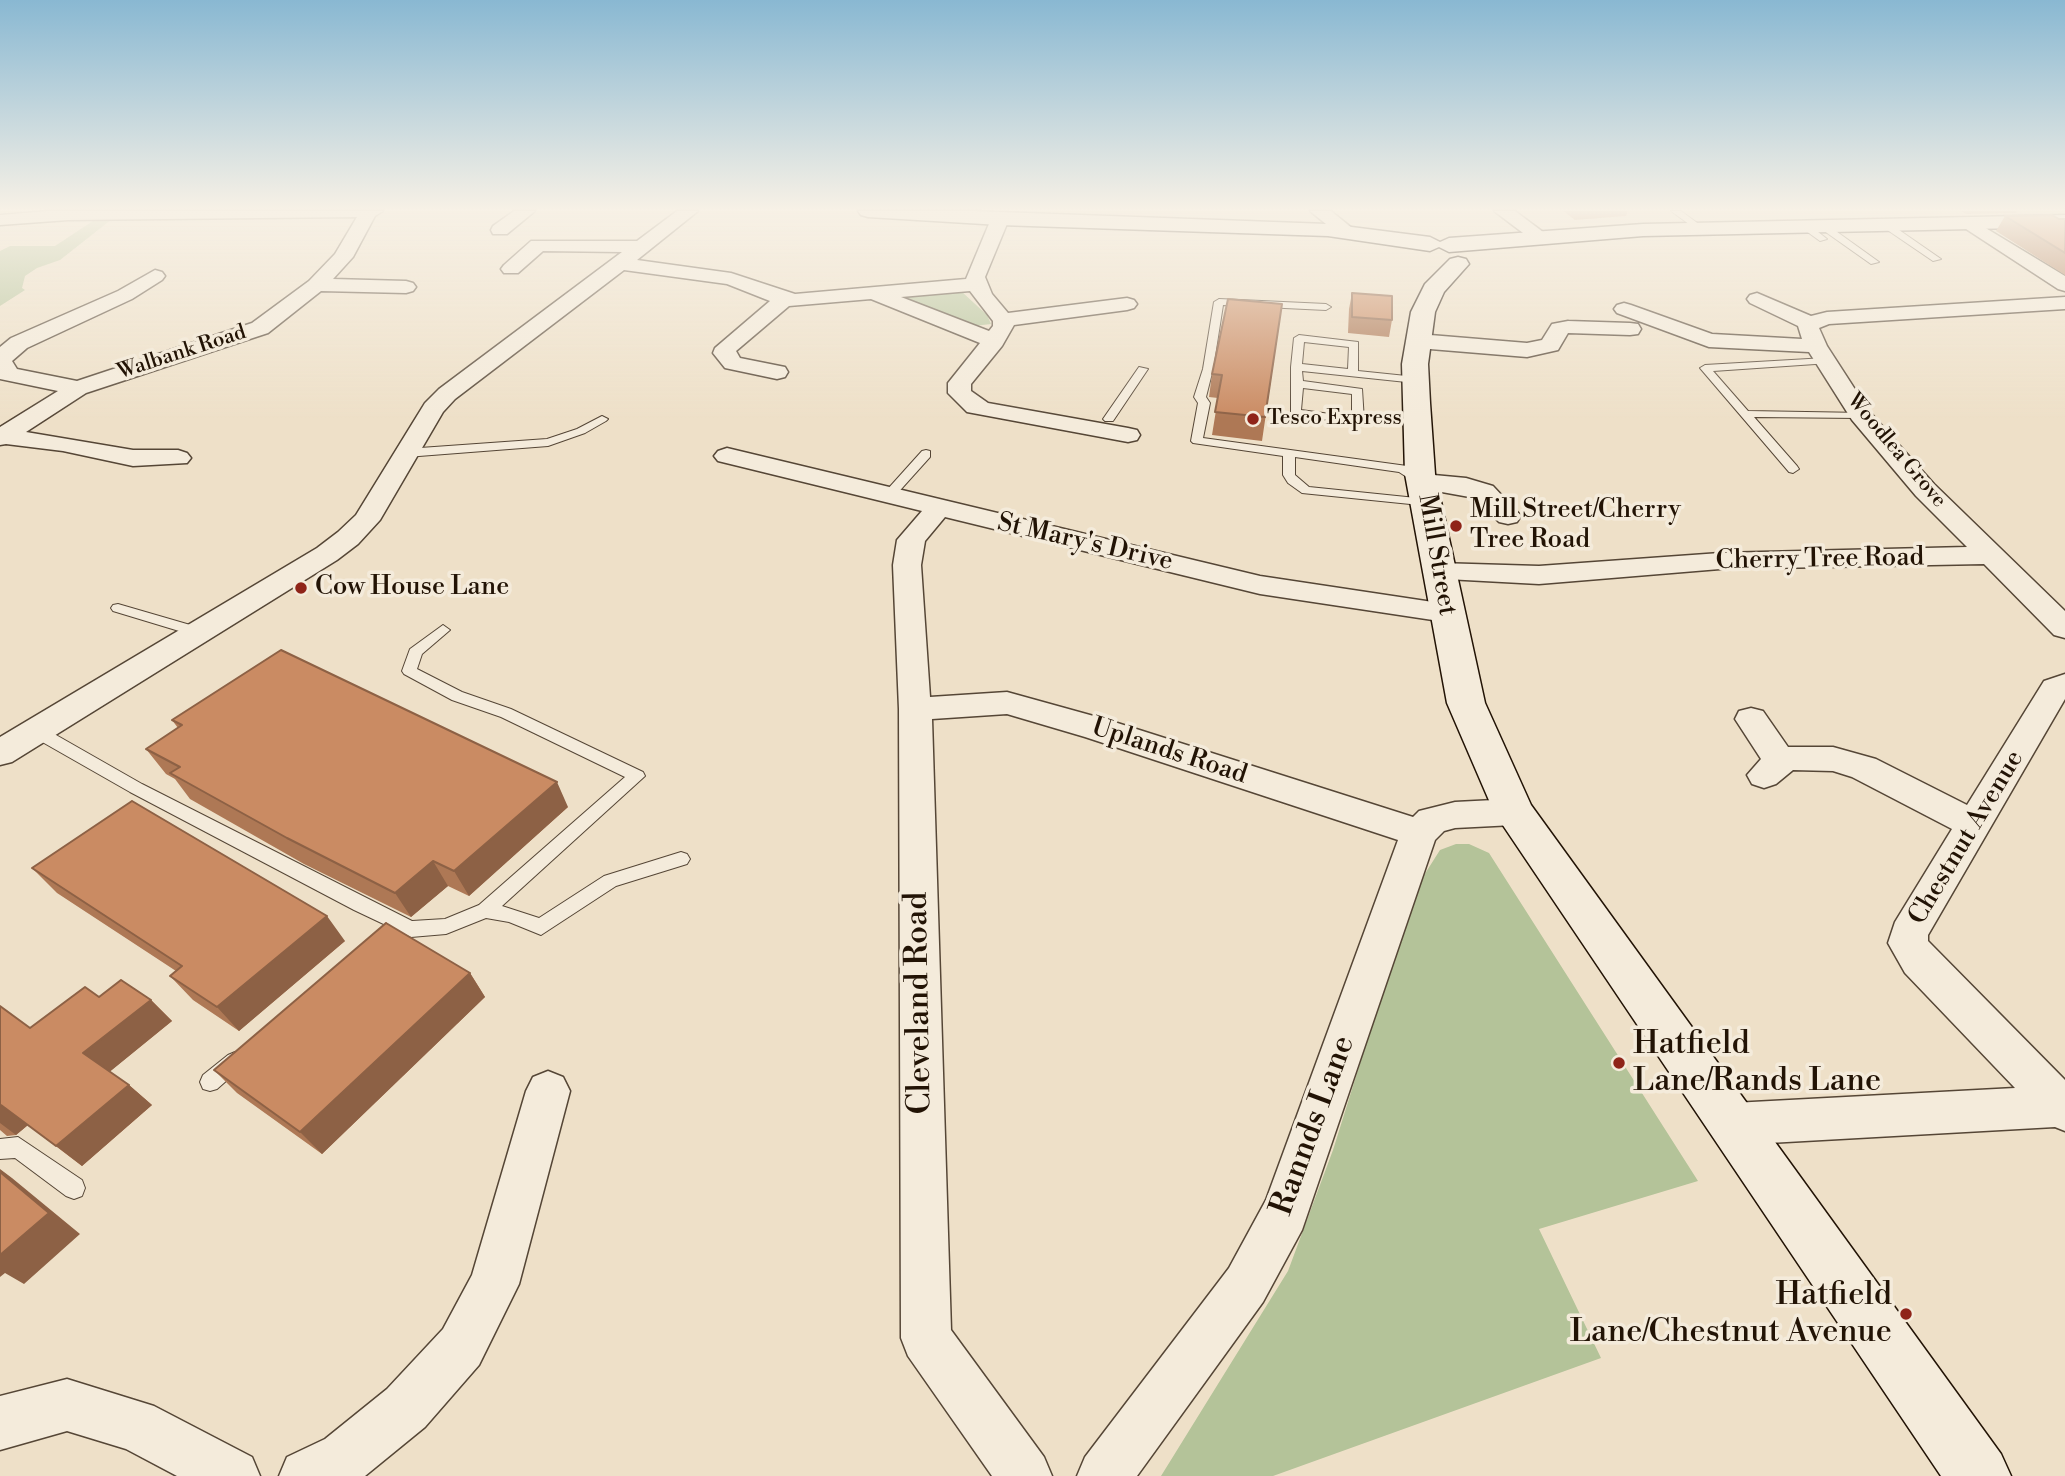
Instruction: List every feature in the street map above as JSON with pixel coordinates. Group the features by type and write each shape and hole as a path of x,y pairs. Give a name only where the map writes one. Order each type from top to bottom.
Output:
{"street":[{"path":"78,388 8,374 1,361 6,353 19,343 125,295 149,280"},
{"name":"Walbank Road","path":"1,437 78,388 260,328 321,280"},
{"path":"0,753 348,538 367,520 433,408 447,394 596,280"},
{"path":"733,280 785,299 976,285"},
{"path":"976,280 976,285 1003,320 1004,327 959,383 960,393 967,401 986,410 1105,425 1128,435"},
{"name":"Mill Street","path":"1434,280 1423,312 1416,380 1424,493 1466,703 1514,812 1979,1476"},
{"path":"316,285 398,283"},
{"path":"873,292 994,341"},
{"path":"771,367 733,363 724,353 726,348 785,299"},
{"path":"1758,306 1811,323 1827,318 2065,303"},
{"path":"1003,320 1127,304"},
{"path":"1660,321 1682,314"},
{"path":"1418,341 1527,350 1550,345 1560,330 1569,327 1627,319 1660,321 1709,340 1821,354"},
{"name":"Woodlea Grove","path":"1811,323 1808,328 1821,354 1860,415 1925,490 2065,628"},
{"path":"1,437 63,444 133,458 178,458"},
{"name":"St Mary's Drive","path":"727,456 1260,585 1446,613"},
{"path":"106,481 133,458"},
{"path":"1424,493 1466,486 1484,492 1507,516"},
{"name":"Cleveland Road","path":"938,509 911,540 907,565 915,709 926,1338 1025,1476"},
{"name":"Cherry Tree Road","path":"1438,572 1539,575 1720,561 1992,555"},
{"name":"Chestnut Avenue","path":"2055,1092 1919,961 1909,943 1909,933 2055,689 2065,685"},
{"name":"Uplands Road","path":"915,709 1007,703 1096,727 1419,833"},
{"path":"1751,719 1772,769 1792,758 1833,759 1864,768 1976,825"},
{"path":"1419,833 1432,821 1455,815 1514,812"},
{"name":"Rannds Lane","path":"1104,1476 1246,1285 1285,1213 1419,833"},
{"path":"306,1476 344,1458 406,1408 461,1347 494,1284 548,1091"},
{"path":"1732,1124 2055,1092"},
{"path":"0,1423 67,1405 135,1425 233,1476"}],"lane":[{"path":"1326,307 1219,302 1208,369 1200,397 1204,403 1197,441 1403,469 1424,493"},
{"path":"1298,384 1358,391 1358,421 1295,413 1299,338 1354,344 1353,373"},
{"path":"1793,469 1705,368 1821,354"},
{"path":"1296,363 1416,380"},
{"path":"1105,425 1143,369"},
{"path":"1744,414 1860,415"},
{"path":"406,453 548,442 581,431 602,419"},
{"path":"1289,453 1289,475 1292,481 1306,490 1424,493"},
{"path":"890,494 926,454"},
{"path":"118,608 199,632"},
{"path":"36,731 135,788 396,922 411,929 446,926 485,910 637,776 506,713 457,696 409,671 415,652 443,630"},
{"path":"485,910 511,915 541,927 610,881 681,859"},
{"path":"375,940 396,922"},
{"path":"210,1082 251,1047"},
{"path":"0,1149 18,1147 74,1188"}],"green space":[{"path":"0,280 24,280 22,288 25,290 0,306"},
{"path":"961,291 987,315 991,324 974,326 899,299 903,294"},
{"path":"1456,844 1469,844 1489,853 1698,1181 1539,1229 1601,1358 1273,1476 1161,1476 1288,1271 1333,1150 1414,891 1440,850"}],"building":[{"path":"1352,293 1392,296 1392,320 1352,317"},
{"path":"1228,299 1282,304 1265,417 1215,412 1222,375 1212,374"},
{"path":"281,650 557,782 454,871 433,861 395,893 287,838 170,773 180,767 146,749 182,725 172,720"},
{"path":"132,801 327,916 217,1007 170,976 182,966 32,868"},
{"path":"386,923 470,973 300,1132 214,1070"},
{"path":"121,980 151,1000 83,1053 129,1085 56,1146 0,1106 0,1006 30,1028 85,987 99,997"},
{"path":"0,1172 49,1213 0,1255"}],"place":[{"name":"Tesco Express","path":"1253,419"},
{"name":"Mill Street/Cherry Tree Road","path":"1456,526"},
{"name":"Cow House Lane","path":"301,588"},
{"name":"Hatfield Lane/Rands Lane","path":"1619,1063"},
{"name":"Hatfield Lane/Chestnut Avenue","path":"1906,1314"}]}
